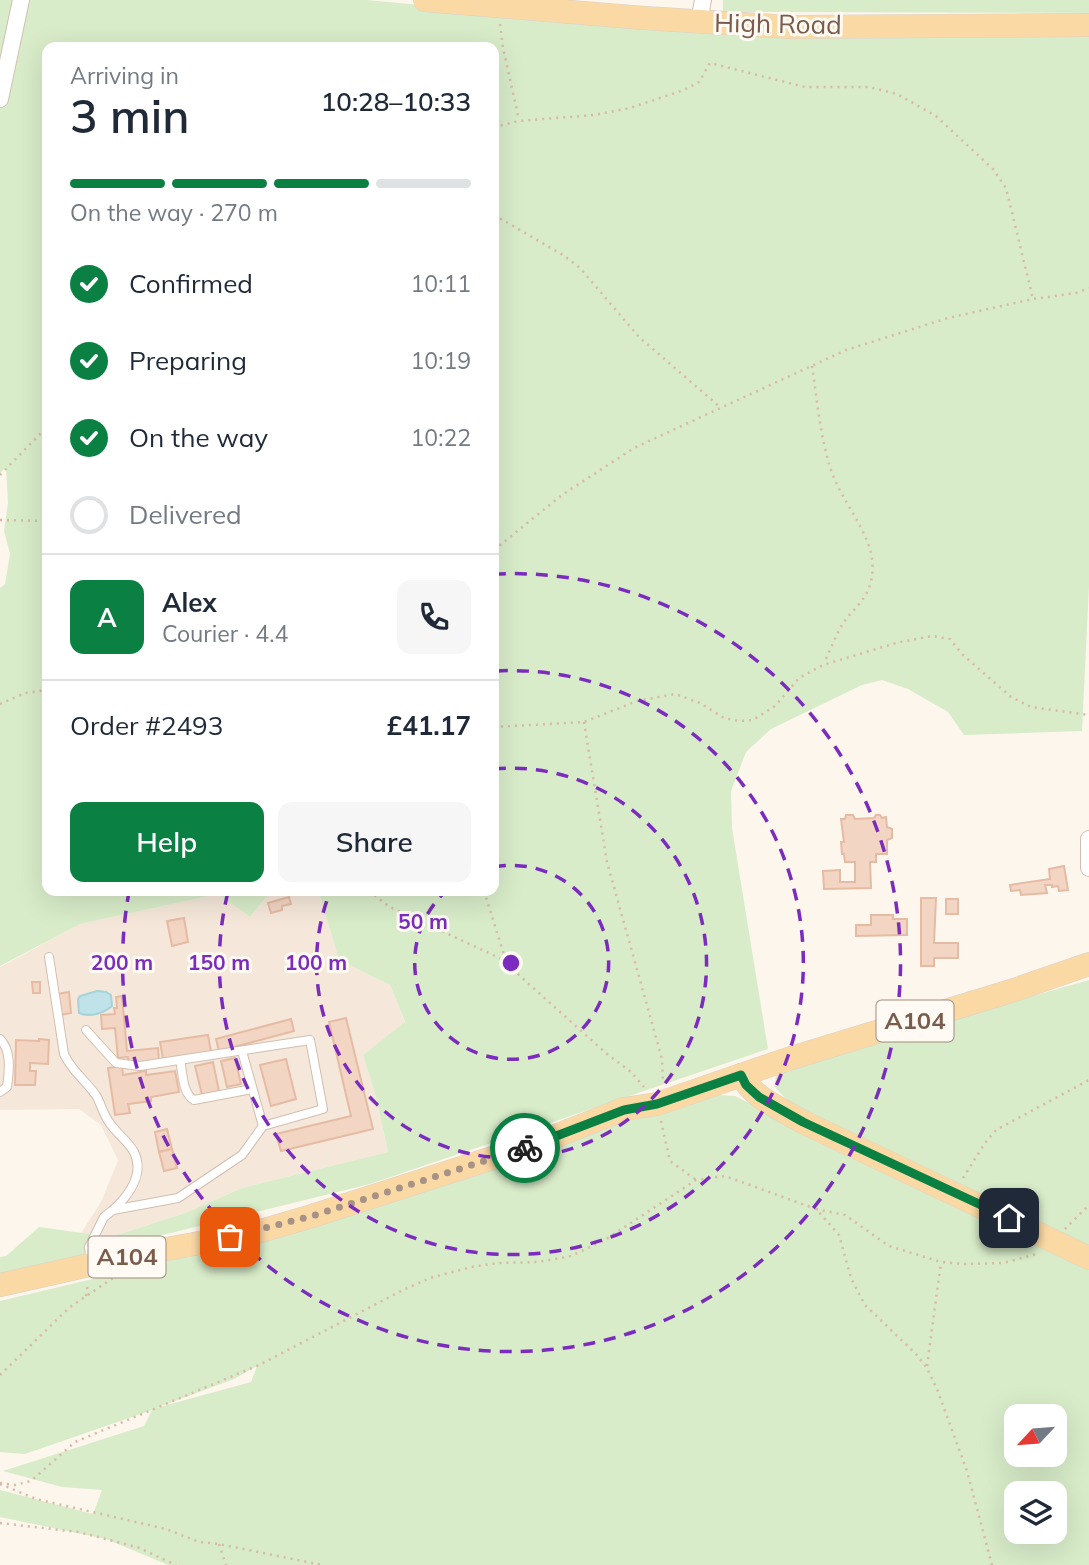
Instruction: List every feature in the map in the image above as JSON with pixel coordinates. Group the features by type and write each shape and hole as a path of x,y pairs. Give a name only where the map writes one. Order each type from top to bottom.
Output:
{"main road":[{"name":"High Road","path":"425,0 701,11 790,27 1089,25"},
{"name":"A104","path":"0,1285 266,1229 451,1173 624,1110 657,1104 1089,964"},
{"path":"741,1075 746,1085 759,1097 803,1122 1089,1258"}],"street":[{"path":"0,100 21,0"},
{"path":"1089,839 1089,868"}],"lane":[{"path":"49,957 64,1054 70,1068 96,1096 109,1122 134,1151 138,1165 127,1197 104,1217 89,1247 92,1265"},
{"path":"86,1030 116,1063 140,1066 310,1040 323,1109 263,1126 242,1155 178,1198 113,1210"},
{"path":"0,1040 5,1044 10,1068 7,1087 0,1092"},
{"path":"242,1051 263,1126"},
{"path":"180,1060 186,1091 194,1100 252,1089"}],"path":[{"path":"499,20 519,121"},
{"path":"499,126 630,108 684,90 699,82 710,63 805,87 869,87 897,94 936,116 993,169 1006,188 1033,299"},
{"path":"499,218 563,255 580,268 639,337 721,408"},
{"path":"499,546 562,495 634,448 846,350 948,318 1033,299 1076,293 1089,288"},
{"path":"812,366 830,466 843,500 864,532 872,554 873,567 868,591 842,625 823,665"},
{"path":"0,475 42,432"},
{"path":"0,520 42,521"},
{"path":"499,727 584,722 637,701 675,694 700,703 724,718 753,720 775,706 799,678 823,665 896,643 932,636 950,639 963,655 1011,697 1031,707 1089,715"},
{"path":"0,704 25,693 42,691"},
{"path":"584,722 607,862 662,1059 664,1079 657,1104"},
{"path":"376,896 390,906 506,961 607,1054 631,1072 657,1104 670,1161 696,1180"},
{"path":"486,896 506,961"},
{"path":"963,1179 996,1130 1089,1080"},
{"path":"0,1484 15,1485 31,1481 75,1441 259,1365 430,1278 471,1267 538,1262 570,1256 592,1247 696,1180 725,1175 816,1209 845,1215 889,1246 941,1262 964,1264 1003,1263 1040,1253 1089,1205"},
{"path":"816,1209 839,1235 850,1278 865,1305 927,1368 967,1471 992,1565"},
{"path":"0,1375 70,1307 122,1273 134,1255"},
{"path":"927,1368 941,1262"},
{"path":"0,1484 36,1500 166,1529 199,1542 322,1565"},
{"path":"0,1522 78,1532 137,1547 176,1565"},
{"path":"219,1544 226,1565"}],"shaded area":[{"path":"209,896 221,896 250,917 267,896 320,896 339,960 390,985 405,1023 363,1055 376,1097 388,1152 242,1188 185,1213 111,1237 81,1233 101,1202 118,1160 101,1125 79,1109 0,1110 0,967 80,924"}],"green space":[{"path":"0,0 367,0 441,7 1089,35 1089,586 1082,731 964,735 948,712 908,689 882,680 862,685 771,729 746,752 731,791 732,828 768,1049 370,1184 0,1275 0,1257 6,1256 39,1227 111,1237 185,1213 242,1188 388,1152 376,1097 363,1055 405,1022 390,985 339,960 320,896 499,896 499,42 42,42 42,896 209,896 80,924 0,966 0,588 5,584 10,554 4,531 8,503 6,467 0,473"},
{"path":"723,0 1089,0 1089,13 723,12"},
{"path":"221,896 267,896 250,917"},
{"path":"1089,980 1089,1251 793,1107 775,1087 776,1073 787,1066"},
{"path":"719,1095 735,1096 1089,1269 1089,1565 168,1565 106,1539 0,1517 0,1490 93,1514 102,1490 62,1487 3,1471 144,1426 152,1410 25,1454 0,1452 0,1301 227,1247 694,1100","holes":["257,1366 251,1382 156,1408 234,1379"]}],"water":[{"path":"97,991 111,995 112,1006 97,1014 79,1013 80,996"}],"building":[{"path":"846,815 853,815 855,819 874,818 876,815 886,817 887,827 892,829 892,838 887,840 887,854 876,854 876,862 870,862 871,888 824,889 823,871 840,870 840,882 855,882 855,862 845,862 842,854 841,842 844,842 841,819 845,819"},
{"path":"1064,866 1068,890 1059,891 1058,886 1045,885 1047,893 1021,895 1020,890 1011,891 1010,885 1050,879 1049,869"},
{"path":"289,897 291,904 271,913 268,903"},
{"path":"921,898 936,898 934,943 958,943 958,958 934,958 934,966 921,966"},
{"path":"946,899 958,899 958,914 946,914"},
{"path":"871,915 893,915 893,919 907,919 907,935 856,936 856,925 871,925"},
{"path":"184,918 188,942 172,946 167,921"},
{"path":"32,982 40,982 40,993 33,993"},
{"path":"69,992 71,1013 60,1015 57,994"},
{"path":"122,996 127,1051 158,1048 159,1061 129,1064 128,1057 118,1058 115,1028 102,1029 101,1015 115,1014 116,997"},
{"path":"346,1018 373,1129 281,1151 276,1134 351,1116 329,1022"},
{"path":"291,1019 294,1031 219,1051 216,1039"},
{"path":"208,1035 211,1052 163,1059 160,1042"},
{"path":"16,1040 49,1040 48,1064 30,1063 30,1071 36,1071 35,1085 15,1085"},
{"path":"235,1058 241,1084 227,1087 221,1061"},
{"path":"286,1059 296,1099 271,1106 260,1065"},
{"path":"213,1062 219,1091 202,1095 195,1066"},
{"path":"122,1066 123,1075 146,1071 146,1075 175,1071 179,1092 151,1097 151,1101 128,1104 130,1113 115,1115 108,1068"},
{"path":"167,1129 172,1149 159,1152 155,1132"},
{"path":"172,1149 177,1168 164,1171 159,1152"}],"way so far":[{"path":"230,1237 312,1216 525,1148"}],"route":[{"path":"525,1148 624,1110 657,1104 741,1075 746,1085 759,1097 803,1122 1009,1218"}]}
